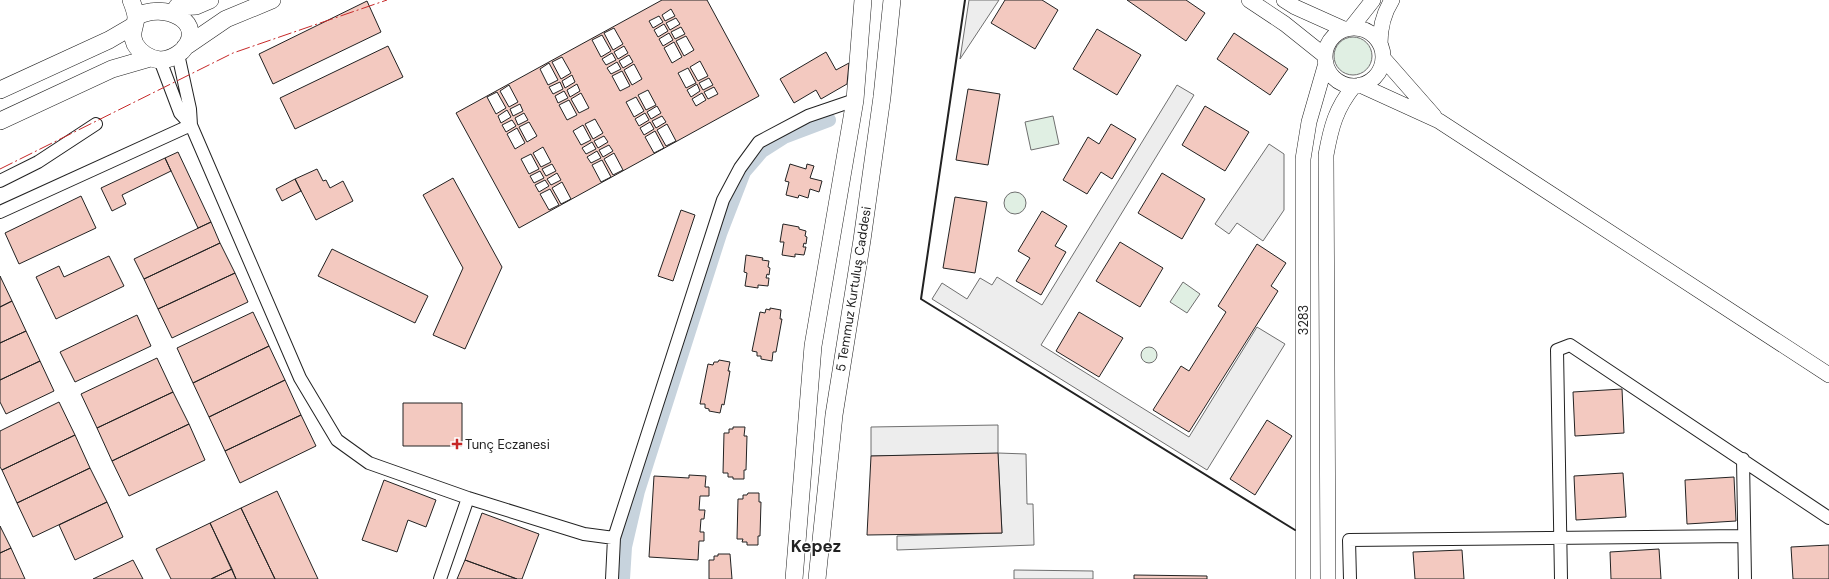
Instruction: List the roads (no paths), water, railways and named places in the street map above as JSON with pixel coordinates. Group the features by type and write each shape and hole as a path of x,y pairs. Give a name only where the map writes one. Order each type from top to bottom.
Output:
{"main road":[{"path":"131,0 134,22 133,36 136,45 142,53 155,59"},
{"path":"0,90 109,40 134,22 142,9 150,4 159,2 196,6 210,0"},
{"path":"0,121 112,69 155,59 170,59 226,19 272,0"},
{"path":"794,579 813,346 855,100 863,0"},
{"name":"5 Temmuz Kurtuluş Caddesi","path":"817,579 834,415 862,240 882,97 892,0"},
{"path":"171,3 188,21 189,39 181,51"}],"street":[{"path":"1249,0 1285,24 1325,60"},
{"path":"1284,0 1295,7 1348,28 1358,28 1371,33 1381,51 1439,121"},
{"path":"1373,0 1348,28 1332,37 1326,49 1325,60 1328,70 1336,80 1341,83 1357,85 1439,121 1829,374"},
{"path":"1357,85 1367,82 1378,72 1381,51 1380,30 1385,12 1392,0"},
{"path":"181,51 191,125"},
{"path":"155,59 180,113 191,125 300,378 337,440 369,463 468,498 584,534 614,538"},
{"name":"3283","path":"1303,579 1304,159 1308,122 1325,60"},
{"name":"3283","path":"1328,579 1326,156 1331,127 1342,100 1357,85"},
{"path":"612,579 614,538 723,200 740,168 759,142 808,116 855,100"},
{"path":"0,181 38,162 96,124"},
{"path":"0,212 191,125"},
{"path":"1561,579 1557,350 1570,344 1829,518"},
{"path":"1743,459 1745,579"},
{"path":"440,579 468,498"},
{"path":"1350,579 1349,540 1744,536"}],"waterway":[{"path":"623,579 625,547 638,491 720,234 744,172 762,151 784,137 829,120"}],"place":[{"name":"Tunç Eczanesi","path":"457,444"}],"district":[{"name":"Kepez","path":"816,546"}]}
